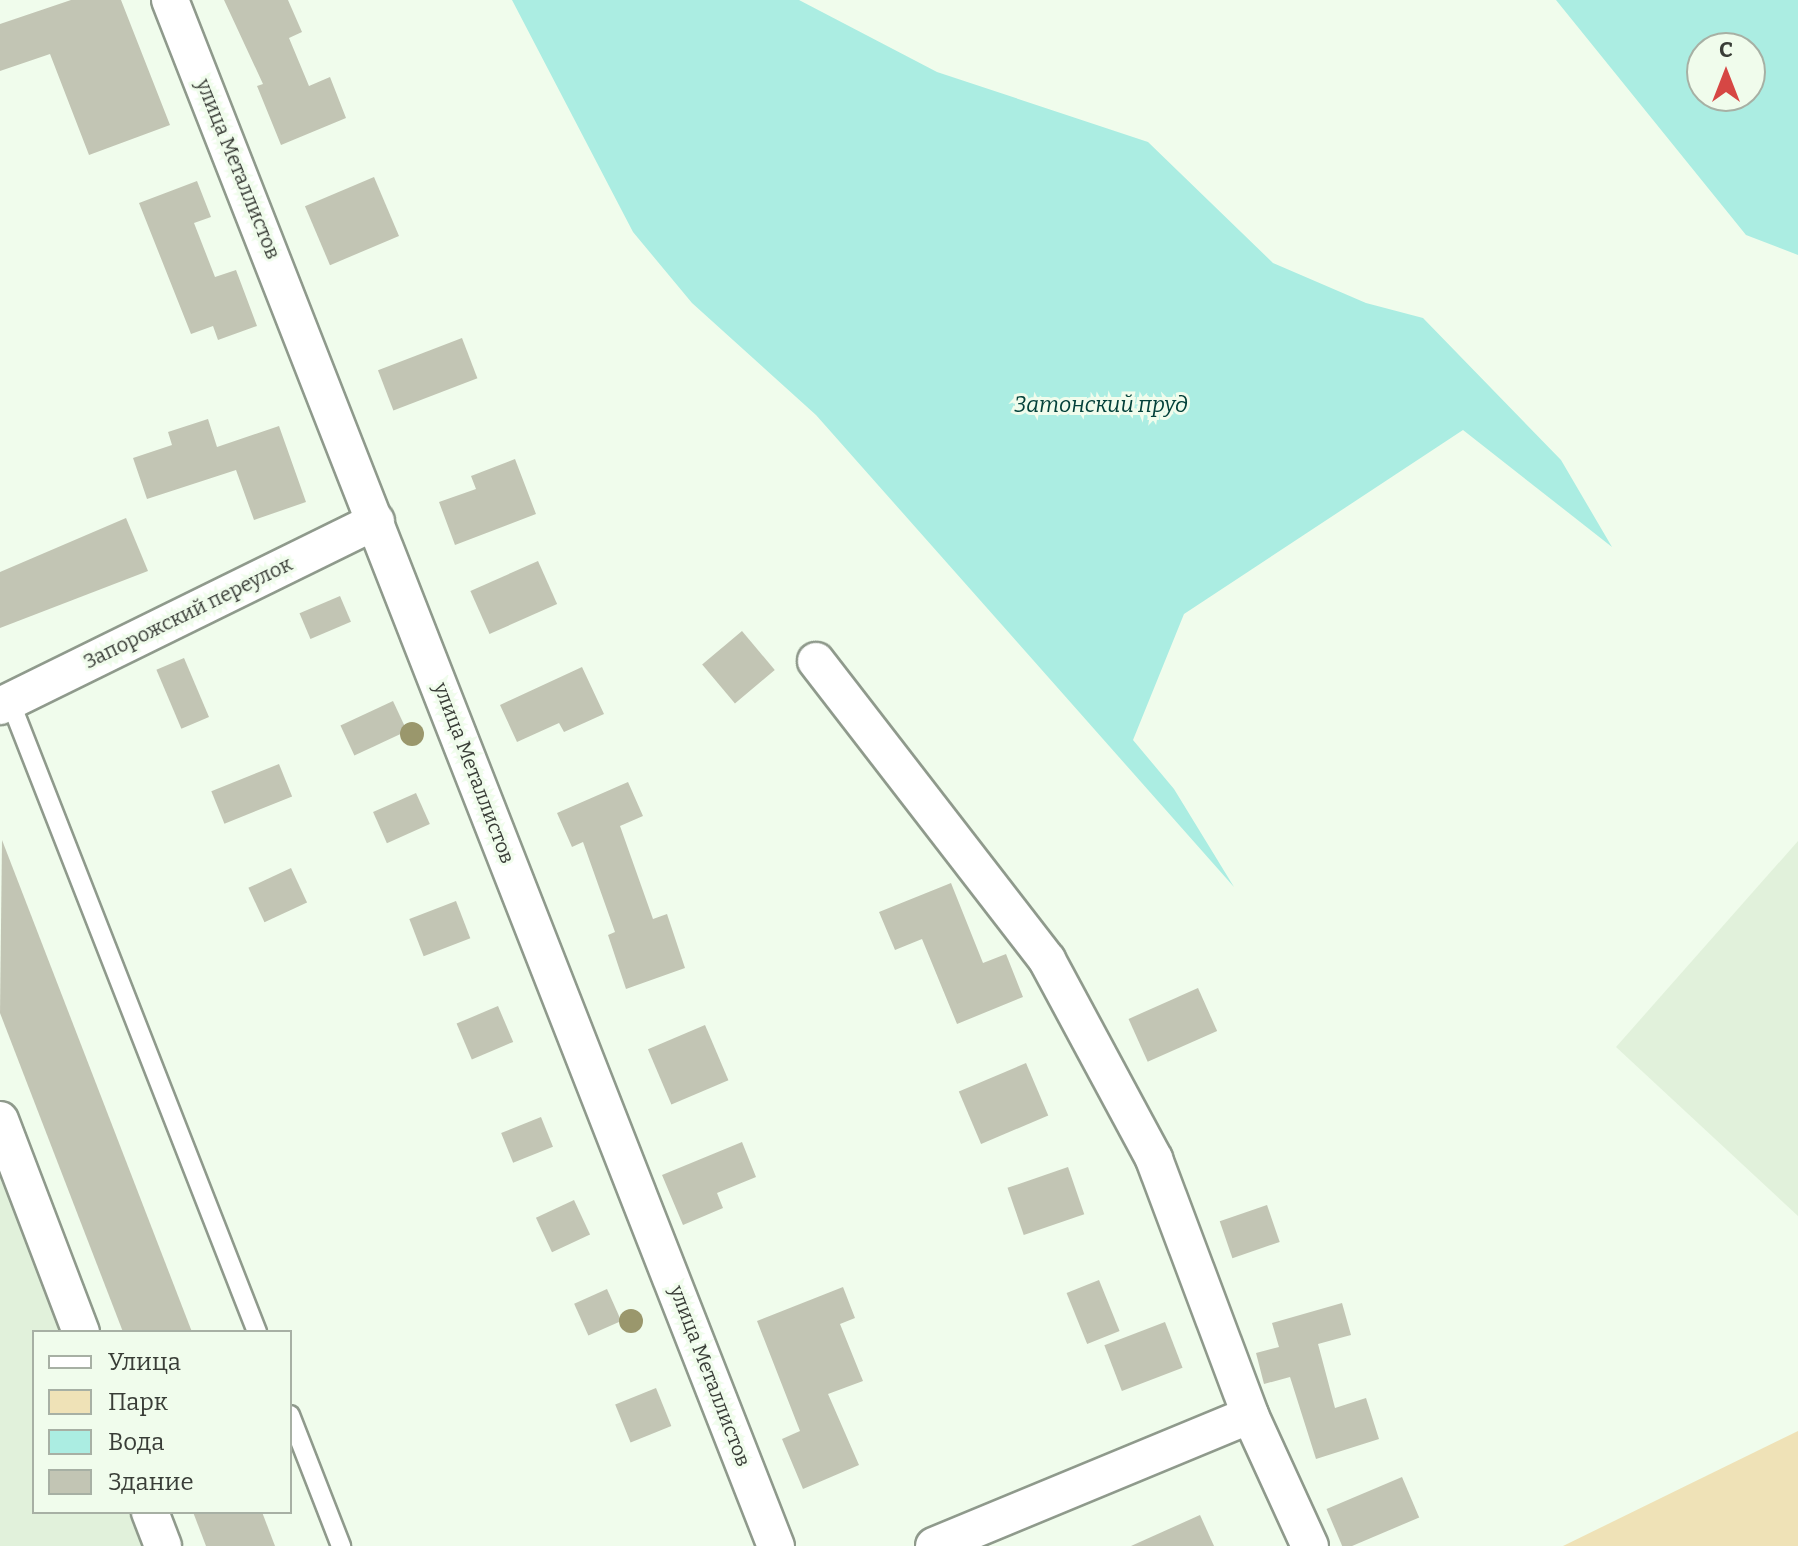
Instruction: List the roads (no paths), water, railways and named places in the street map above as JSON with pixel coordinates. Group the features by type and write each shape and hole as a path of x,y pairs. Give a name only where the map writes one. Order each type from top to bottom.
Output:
{"street":[{"name":"улица Металлистов","path":"170,0 776,1546"},
{"name":"Запорожский переулок","path":"5,703 376,521"},
{"path":"816,661 1047,960 1154,1159 1250,1415 1310,1546"},
{"path":"0,1120 80,1330"},
{"path":"934,1546 1250,1415"},
{"path":"151,1514 163,1546"}],"lane":[{"path":"5,703 256,1330"},
{"path":"292,1420 341,1546"}],"water":[{"name":"Затонский пруд","path":"512,0 799,0 937,72 1148,142 1273,263 1366,303 1423,318 1561,460 1612,547 1463,430 1184,614 1133,740 1174,789 1234,887 816,415 692,303 633,232"},
{"path":"1556,0 1798,0 1798,255 1746,235"}]}
